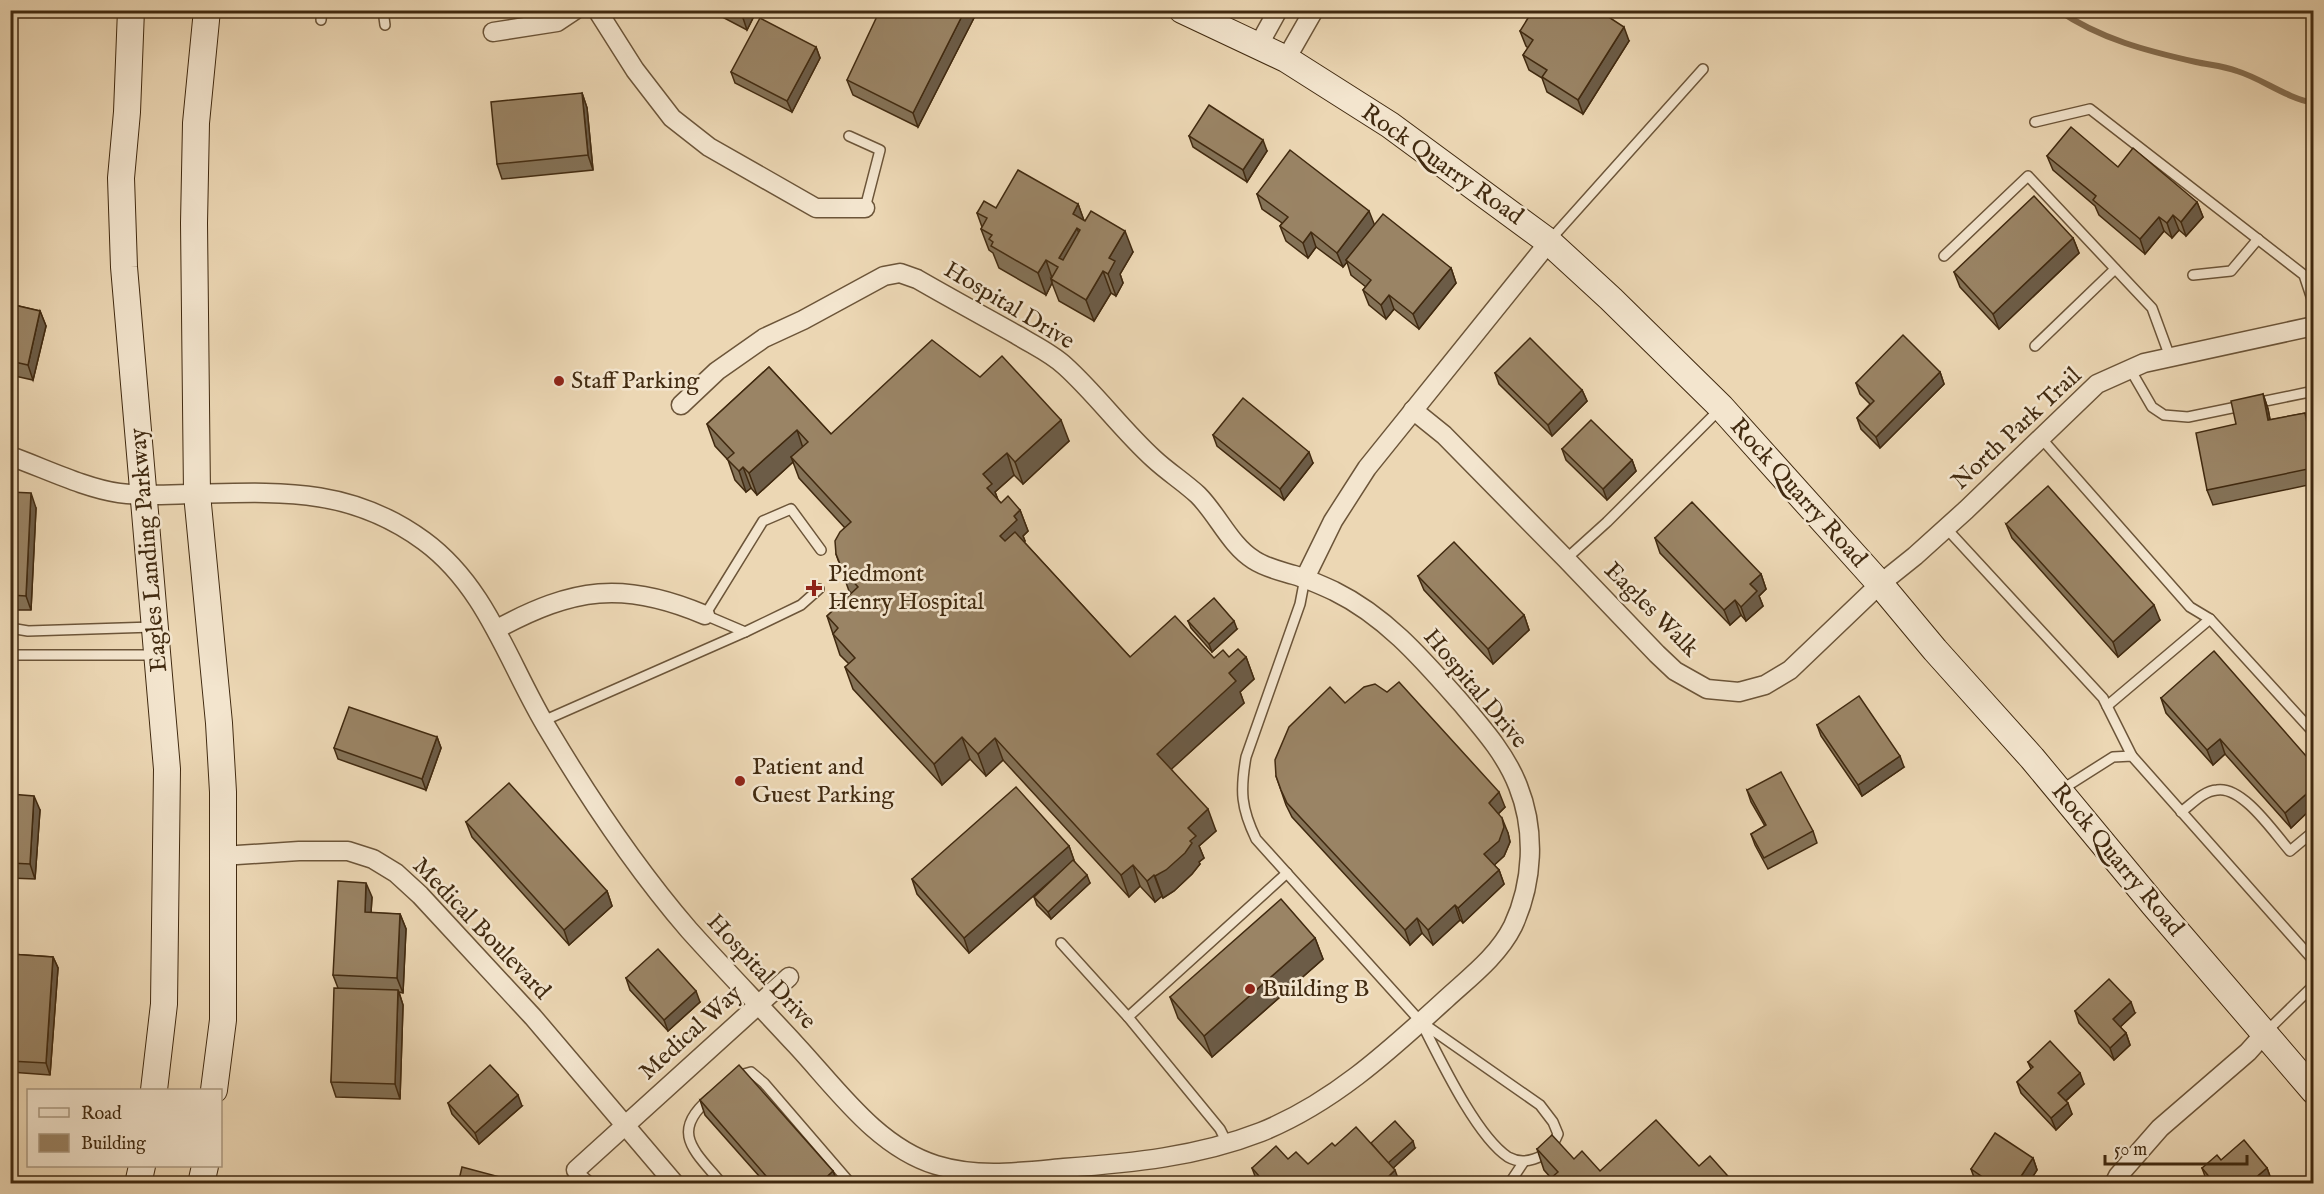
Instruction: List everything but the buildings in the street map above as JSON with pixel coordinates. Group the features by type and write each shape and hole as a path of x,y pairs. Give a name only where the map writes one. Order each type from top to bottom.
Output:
{"main road":[{"name":"Eagles Landing Parkway","path":"131,10 127,112 121,178 124,267 167,769 164,1004 154,1089"},
{"path":"207,10 196,123 194,223 197,494 219,723 223,792 223,1020 214,1089"},
{"name":"Rock Quarry Road","path":"1182,10 1286,59 1390,125 1549,242 1611,299 1721,407 1880,584 2313,1091"},
{"path":"138,1184 142,1167"},
{"path":"201,1184 205,1167"}],"street":[{"path":"493,32 557,22 575,10"},
{"path":"597,10 635,70 672,118 709,147 816,208 865,208"},
{"path":"1258,46 1278,10"},
{"path":"1286,59 1314,10"},
{"path":"1305,578 1345,501 1367,468 1549,242"},
{"name":"Hospital Drive","path":"10,456 107,492 144,495 279,493 317,496 355,504 391,519 430,545 445,558 470,588 497,630 543,721 654,886 687,927 879,1133 902,1151 928,1163 957,1171 997,1174 1142,1162 1179,1156 1227,1143 1281,1124 1336,1093 1362,1074 1488,961 1509,934 1522,901 1530,856 1529,829 1522,796 1510,766 1488,734 1402,638 1361,606 1339,593 1305,578 1259,564 1246,555 1204,501 1157,462 1060,360 917,279 900,273 884,276 803,320 764,338 734,358 681,405"},
{"name":"North Park Trail","path":"1880,584 1946,528 2097,384 2144,363 2313,326"},
{"name":"Eagles Walk","path":"1413,410 1444,435 1669,665 1692,682 1714,691 1747,691 1782,676 1880,584"},
{"path":"497,630 532,610 552,602 592,594 638,594 654,597 705,615"},
{"name":"Medical Boulevard","path":"222,856 299,851 348,851 373,859 396,873 420,895 534,1017 627,1124 675,1184"},
{"name":"Medical Way","path":"627,1124 789,977"},
{"path":"2114,1184 2118,1176 2160,1128 2248,1052 2265,1033"},
{"path":"575,1177 627,1124"}],"lane":[{"path":"383,10 385,25"},
{"path":"1549,242 1703,69"},
{"path":"2035,122 2090,109 2304,275 2313,305"},
{"path":"849,136 880,150 865,208"},
{"path":"1944,256 2028,176 2152,308 2170,357"},
{"path":"2193,275 2231,271 2258,239"},
{"path":"2035,346 2115,269"},
{"path":"2130,369 2152,407 2164,415 2188,417 2313,390"},
{"path":"1566,559 1607,522 1721,407"},
{"path":"2041,438 2190,607 2210,619 2313,733"},
{"path":"745,632 705,615 763,521 791,509 821,550"},
{"path":"1946,528 2103,698 2132,756 2313,961"},
{"path":"1305,578 1300,604 1253,734 1241,782 1245,818 1256,839 1421,1022 1540,1105 1553,1122 1558,1134 1553,1147 1540,1157 1523,1162 1508,1157 1486,1135 1450,1078 1421,1022"},
{"path":"543,721 745,632 801,605 819,589"},
{"path":"2107,706 2210,619"},
{"path":"10,628 28,631 155,627"},
{"path":"10,655 158,655"},
{"path":"2059,791 2113,757 2132,756"},
{"path":"2181,812 2204,794 2217,789 2233,791 2244,799 2290,851 2313,831"},
{"path":"1128,1017 1287,873"},
{"path":"1061,943 1128,1017 1220,1129 1227,1143"},
{"path":"2265,1033 2313,985"},
{"path":"730,1081 738,1075 751,1072 764,1083 851,1184"},
{"path":"707,1184 719,1180 690,1145 688,1127 699,1107 715,1094"},
{"path":"1509,1184 1523,1162"},
{"path":"575,1177 592,1184"}],"waterway":[{"path":"2058,10 2090,29 2124,43 2178,58 2232,69 2294,97 2314,103"}],"place":[{"name":"Staff Parking","path":"559,381"},
{"name":"Piedmont Henry Hospital","path":"814,588"},
{"name":"Patient and Guest Parking","path":"740,781"},
{"name":"Building B","path":"1250,989"}]}
